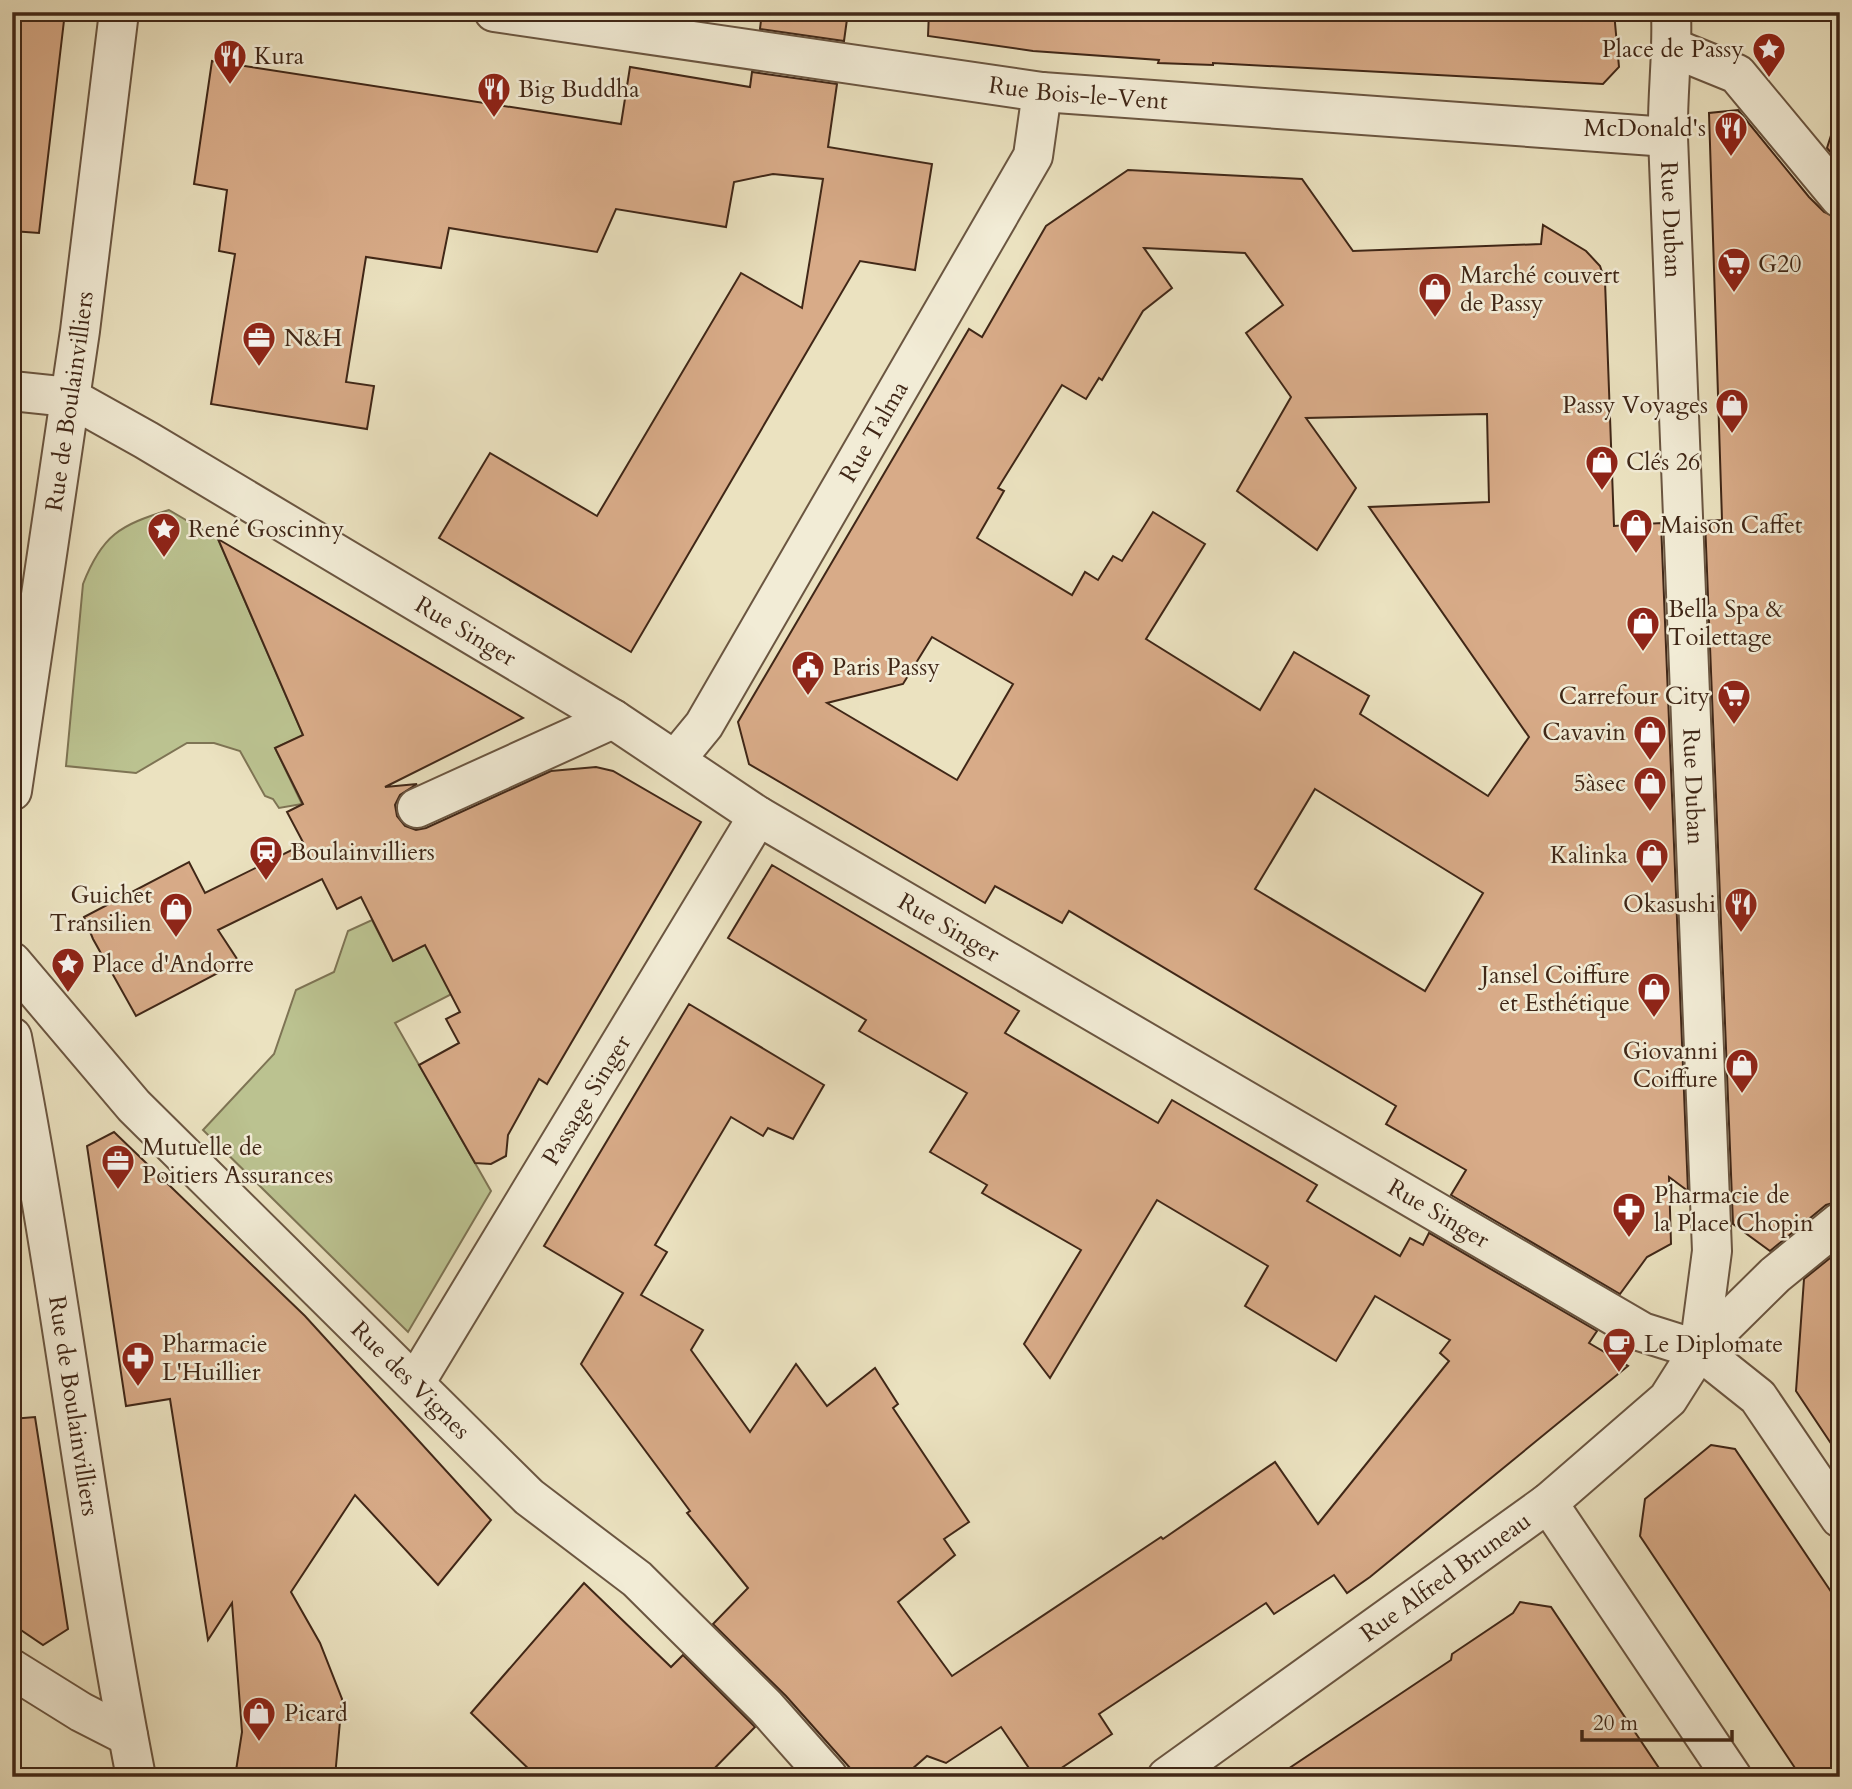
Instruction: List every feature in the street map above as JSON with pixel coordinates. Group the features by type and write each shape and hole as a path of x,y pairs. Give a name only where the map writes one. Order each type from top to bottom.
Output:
{"street":[{"name":"Rue de Boulainvilliers","path":"12,791 69,397 119,12"},
{"name":"Rue Bois-le-Vent","path":"494,12 1042,92 1668,137"},
{"path":"1668,137 1667,88 1672,30 1737,74 1840,198"},
{"name":"Rue Talma","path":"676,759 704,725 1033,156 1042,92"},
{"name":"Rue Duban","path":"1668,137 1712,1251 1699,1350"},
{"name":"Rue Singer","path":"12,391 69,397 613,719 758,816 1642,1332 1699,1350 1758,1397 1840,1518"},
{"path":"416,807 613,719"},
{"name":"Passage Singer","path":"415,1383 758,816"},
{"name":"Rue des Vignes","path":"12,962 134,1106 528,1497 637,1579 766,1707 828,1777"},
{"name":"Rue de Boulainvilliers","path":"12,1037 32,1135 109,1633 136,1777"},
{"path":"1699,1350 1774,1275 1840,1222"},
{"name":"Rue Alfred Bruneau","path":"1167,1777 1548,1503 1668,1399 1699,1350"},
{"path":"1548,1503 1732,1777"},
{"path":"12,1669 81,1712 128,1737"}],"green space":[{"path":"169,510 218,539 310,751 321,795 295,739 275,748 302,804 279,808 273,799 265,796 240,751 214,743 187,743 136,773 66,766 83,584 98,554 115,534 138,521"},
{"path":"388,898 479,980 395,1023 491,1191 408,1332 203,1130 274,1054 296,990 334,972 348,931 372,920 393,961 413,951"}],"building":[{"path":"12,12 65,12 39,233 12,231"},
{"path":"762,12 848,12 844,41 760,29"},
{"path":"929,12 1614,12 1619,67 1603,84 1213,63 1158,63 1159,60 1033,51 928,36"},
{"path":"212,61 621,124 630,67 750,87 752,72 837,84 828,147 932,164 915,270 860,261 631,652 439,538 490,453 597,516 741,273 802,308 823,179 773,174 734,182 726,227 616,209 597,252 449,228 441,268 366,257 346,382 374,386 367,429 211,404 235,254 219,251 227,190 194,184"},
{"path":"1738,110 1809,197 1824,212 1840,219 1840,1201 1826,1205 1770,1251 1733,1224 1705,521 1722,520 1709,113"},
{"path":"1834,126 1840,127 1840,163 1827,148"},
{"path":"1128,170 1302,179 1353,251 1541,244 1543,225 1586,251 1600,266 1605,281 1614,526 1661,523 1688,1191 1669,1177 1671,1244 1647,1257 1620,1294 1451,1195 1466,1170 1386,1124 1396,1106 1069,911 1062,923 995,886 985,903 749,764 738,722 969,329 982,337 1046,226","holes":["1144,248 1245,253 1283,305 1246,333 1291,397 1237,491 1317,550 1356,488 1306,418 1487,414 1489,502 1369,507 1529,737 1488,796 1360,714 1369,696 1294,652 1260,710 1146,639 1205,544 1153,512 1122,561 1113,556 1098,580 1085,572 1072,595 977,538 1004,491 998,488 1062,385 1086,399 1099,378 1102,380 1143,311 1172,288","932,637 1013,684 957,780 827,703 903,684","1315,789 1483,893 1425,991 1255,889"]},
{"path":"218,539 523,718 385,787 417,784 400,795 395,805 397,816 405,826 416,830 426,828 551,771 596,767 613,771 701,822 547,1084 539,1079 508,1135 506,1156 491,1164 475,1163 419,1065 459,1043 446,1019 460,1012 425,945 393,961 361,897 337,909 322,879 218,930 239,962 136,1016 93,939 84,917 189,862 205,893 304,844 287,812 303,804 275,748 303,735"},
{"path":"772,865 1019,1011 1005,1033 1158,1123 1172,1100 1317,1185 1307,1201 1400,1256 1410,1238 1423,1245 1429,1233 1597,1331 1589,1343 1628,1366 1370,1577 1347,1593 1334,1575 1274,1614 1266,1603 1099,1714 1112,1734 1048,1777 1035,1777 1001,1727 946,1763 927,1756 903,1777 858,1777 786,1696 713,1624 748,1588 687,1513 690,1511 581,1364 623,1293 544,1246 689,1004 824,1085 793,1139 768,1128 763,1136 731,1117 655,1245 667,1252 641,1295 703,1330 691,1350 750,1432 796,1364 827,1406 875,1368 898,1404 893,1408 969,1522 944,1539 955,1555 898,1602 952,1676 1161,1537 1163,1539 1275,1462 1318,1524 1449,1361 1440,1353 1450,1340 1375,1296 1336,1361 1245,1306 1268,1266 1157,1200 1050,1378 1024,1344 1081,1250 982,1193 987,1185 930,1152 967,1093 859,1031 866,1020 728,938"},
{"path":"114,1132 305,1316 491,1520 438,1585 355,1495 291,1592 320,1643 342,1699 335,1777 235,1777 242,1732 232,1603 208,1640 170,1399 126,1406 87,1146"},
{"path":"1840,1250 1840,1457 1796,1391 1804,1279"},
{"path":"35,1417 68,1629 43,1645 12,1624 12,1419"},
{"path":"1711,1445 1735,1449 1840,1605 1840,1777 1801,1777 1640,1536 1645,1499"},
{"path":"584,1583 671,1667 683,1655 755,1727 706,1777 537,1777 471,1713"},
{"path":"1520,1602 1551,1607 1665,1777 1276,1777 1451,1660 1452,1654 1513,1613"}],"place":[{"name":"Place de Passy","path":"1769,79"},
{"name":"Kura","path":"230,86"},
{"name":"Big Buddha","path":"494,119"},
{"name":"McDonald's","path":"1731,158"},
{"name":"G20","path":"1734,294"},
{"name":"Marché couvert de Passy","path":"1435,319"},
{"name":"N&H","path":"259,368"},
{"name":"Passy Voyages","path":"1732,435"},
{"name":"Clés 26","path":"1602,492"},
{"name":"Maison Caffet","path":"1636,555"},
{"name":"René Goscinny","path":"164,559"},
{"name":"Bella Spa & Toilettage","path":"1643,653"},
{"name":"Paris Passy","path":"808,697"},
{"name":"Carrefour City","path":"1734,726"},
{"name":"Cavavin","path":"1650,762"},
{"name":"5àsec","path":"1650,813"},
{"name":"Boulainvilliers","path":"266,882"},
{"name":"Kalinka","path":"1652,885"},
{"name":"Okasushi","path":"1741,934"},
{"name":"Guichet Transilien","path":"176,939"},
{"name":"Place d'Andorre","path":"68,994"},
{"name":"Jansel Coiffure et Esthétique","path":"1654,1019"},
{"name":"Giovanni Coiffure","path":"1742,1095"},
{"name":"Mutuelle de Poitiers Assurances","path":"118,1191"},
{"name":"Pharmacie de la Place Chopin","path":"1629,1239"},
{"name":"Le Diplomate","path":"1619,1374"},
{"name":"Pharmacie L'Huillier","path":"138,1388"},
{"name":"Picard","path":"259,1743"}]}
